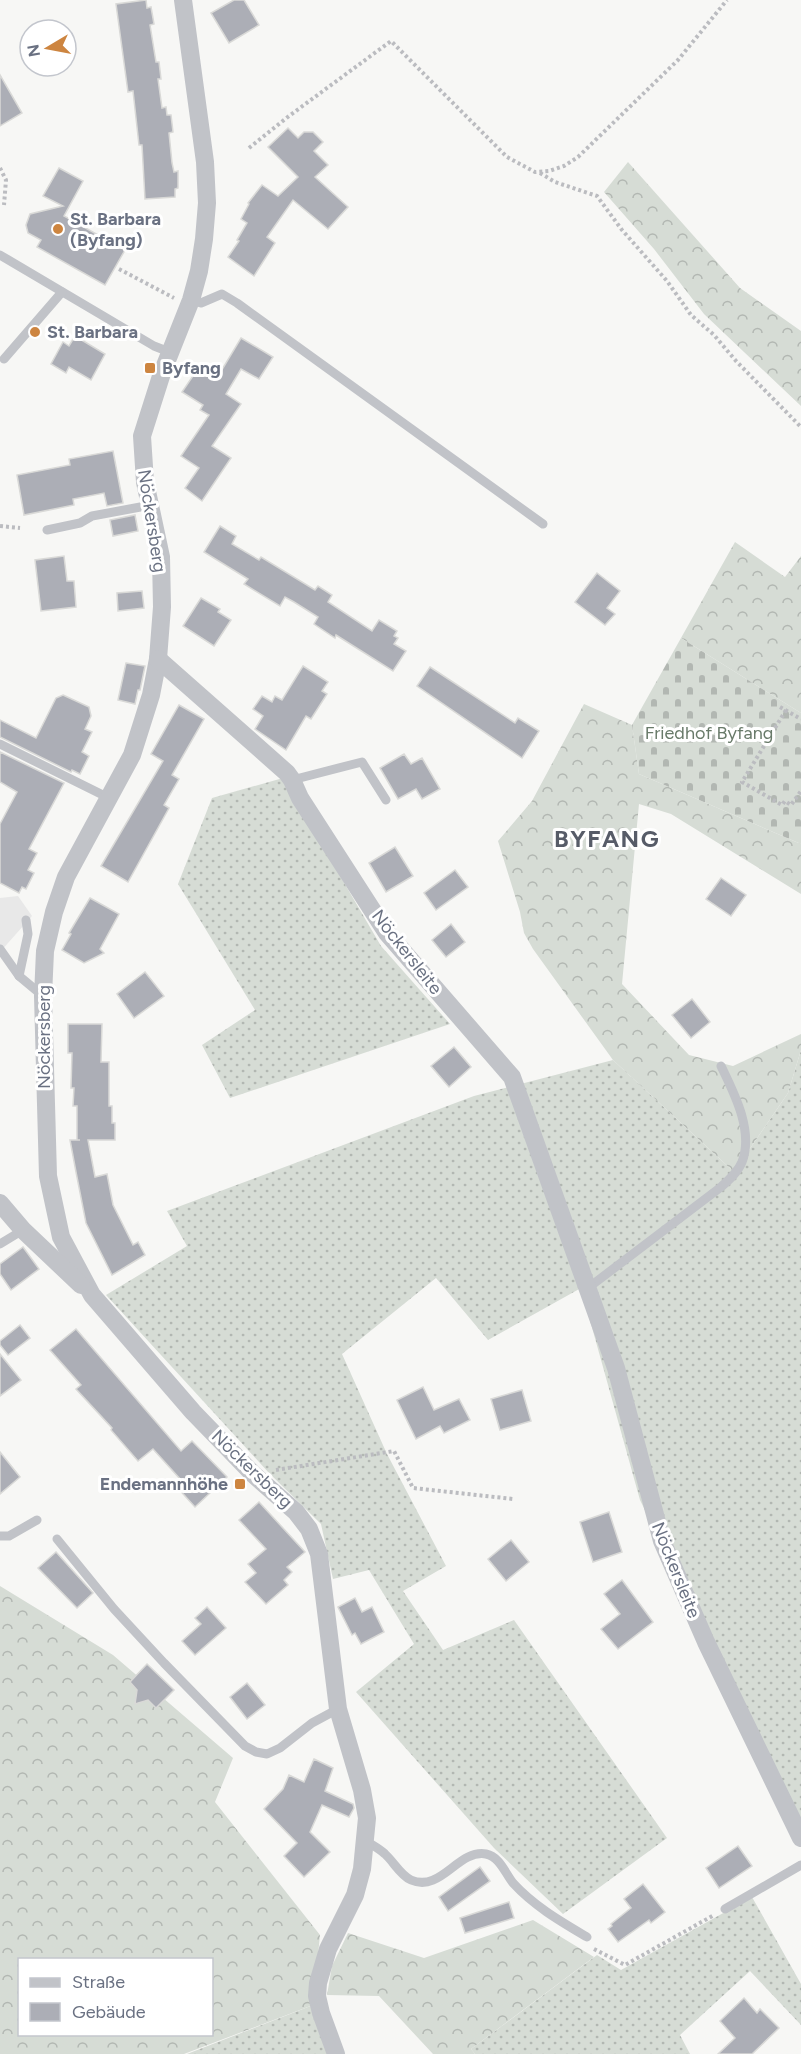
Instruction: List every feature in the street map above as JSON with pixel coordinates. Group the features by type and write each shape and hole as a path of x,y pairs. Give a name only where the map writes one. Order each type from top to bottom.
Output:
{"street":[{"name":"Nöckersberg","path":"183,0 205,162 207,203 204,239 191,300 172,353 162,373 142,436 145,482 161,557 158,659 151,695 132,755 66,877 54,912 45,951 43,996 48,1176 61,1237 92,1295 193,1412 253,1474 296,1512 309,1529 319,1554 338,1709 362,1790 367,1818 362,1869 355,1895 328,1949 318,1983 317,1996 321,2013 336,2054"},
{"name":"Nöckersleite","path":"158,659 292,780 300,798 387,933 512,1077 616,1368 662,1541 706,1642 801,1838"},
{"path":"0,1203 23,1230 92,1295"}],"lane":[{"path":"0,255 154,346 172,353"},
{"path":"4,359 62,292"},
{"path":"191,300 201,303 222,294 237,303 543,524"},
{"path":"47,530 80,523 92,516 151,505"},
{"path":"0,744 109,798"},
{"path":"292,780 362,762 386,800"},
{"path":"19,976 28,934 26,920"},
{"path":"0,949 19,976 43,996"},
{"path":"588,1288 721,1187 742,1163 746,1148 741,1114 721,1066"},
{"path":"0,1244 23,1230"},
{"path":"0,1536 9,1536 36,1520"},
{"path":"57,1539 114,1609 245,1746 256,1752 267,1754 280,1748 312,1723 338,1709"},
{"path":"366,1841 385,1853 411,1880 425,1882 437,1879 472,1855 486,1854 497,1860 512,1882 534,1904 587,1937"},
{"path":"725,1909 801,1865"}],"path":[{"path":"535,172 549,171 578,158 678,60 727,0"},
{"path":"249,148 391,42 507,157 555,182 597,196 628,238 667,281 691,315 714,335 736,361 801,427"},
{"path":"0,168 6,180 4,205"},
{"path":"119,269 165,293"},
{"path":"0,526 20,528"},
{"path":"780,707 801,718"},
{"path":"786,710 742,782 782,805 785,801 791,805 801,791"},
{"path":"253,1474 394,1450 413,1488 513,1499"},
{"path":"587,1937 581,1942 626,1965 725,1909"}],"shaded area":[{"path":"18,896 32,916 0,952 0,898"}],"green space":[{"path":"628,162 740,288 801,331 801,406 704,314 654,249 604,192"},
{"path":"735,542 785,577 801,556 801,713 681,638"},
{"name":"Friedhof Byfang","path":"681,638 801,713 801,844 639,774 632,725"},
{"path":"584,704 632,725 639,774 801,844 801,894 671,814 639,804 622,984 689,1055 733,1066 801,1034 801,1050 788,1093 734,1172 613,1060 533,949 524,933 520,912 498,841 532,801"},
{"path":"283,778 381,946 450,1024 230,1098 202,1045 255,1010 178,884 212,798"},
{"path":"801,1050 801,1827 640,1500 581,1288 488,1340 436,1278 342,1354 387,1454 446,1566 403,1591 443,1650 514,1620 667,1838 563,1914 494,1848 356,1692 414,1644 369,1570 333,1579 321,1524 269,1473 106,1295 187,1246 167,1211 474,1096 613,1060 734,1172 788,1093"},
{"path":"0,1586 113,1655 233,1758 215,1802 320,1935 313,2005 184,2054 0,2054"},
{"path":"752,1897 801,1984 801,2025 750,1971 680,2035 690,2054 475,2054 471,2049 597,1955 621,1970"},
{"path":"533,1920 594,1957 471,2049 475,2054 433,2054 379,1996 327,1995 332,1966 348,1933 424,1958"},
{"path":"313,2005 327,2054 187,2054"}],"building":[{"path":"146,0 147,8 151,7 154,24 150,25 156,62 159,62 161,79 158,79 162,108 166,107 167,115 171,115 173,132 169,133 172,163 174,172 178,171 178,188 175,189 175,197 145,199 142,145 139,145 133,91 128,92 116,4"},
{"path":"234,0 244,0 259,25 229,43 211,13"},
{"path":"0,75 22,113 0,126"},
{"path":"288,128 298,138 304,132 313,132 323,142 314,151 328,165 315,177 348,207 328,229 293,200 267,237 275,243 254,276 228,257 247,223 241,219 248,203 262,185 278,196 298,177 268,147"},
{"name":"St. Barbara (Byfang)","path":"59,168 83,181 64,216 125,250 105,285 37,247 41,240 28,233 26,225 30,214 63,206 43,196"},
{"path":"75,336 105,354 91,380 69,367 66,373 51,364 63,342 69,346"},
{"path":"241,338 273,357 259,379 241,369 226,394 241,404 212,446 231,458 202,501 185,488 199,468 181,456 209,415 200,410 203,405 182,392 199,367 217,378"},
{"path":"113,451 123,503 107,506 104,493 73,499 74,505 24,515 17,475 70,465 69,459"},
{"path":"135,515 138,531 113,536 110,520"},
{"path":"220,526 236,536 232,544 259,560 261,557 315,590 318,586 332,595 328,602 372,631 379,620 397,631 394,636 398,638 394,644 406,651 393,671 314,624 318,617 294,602 285,597 280,606 244,584 248,579 204,552"},
{"path":"64,556 67,581 74,581 76,607 41,611 35,560"},
{"path":"597,573 620,591 607,608 615,614 605,625 575,602"},
{"path":"142,591 144,608 118,611 117,593"},
{"path":"201,598 220,609 218,612 231,620 214,646 183,626"},
{"path":"126,663 145,666 135,704 118,700"},
{"path":"303,666 328,682 322,691 327,694 311,719 306,716 286,750 255,729 263,716 253,709 262,696 272,702 275,696 282,700"},
{"path":"430,667 515,723 518,718 539,731 522,758 417,686"},
{"path":"63,695 89,707 91,716 85,729 92,732 82,752 89,756 80,774 72,770 71,772 0,737 0,720 36,738 56,698"},
{"path":"179,705 204,719 172,775 179,779 164,805 169,808 128,882 101,866 163,761 151,754"},
{"path":"0,752 64,783 29,849 37,853 28,870 34,873 26,889 22,887 19,893 0,883 0,824 17,792 0,782"},
{"path":"404,754 411,764 422,758 440,789 422,799 416,789 398,799 380,768"},
{"path":"395,847 413,876 386,892 369,863"},
{"path":"455,870 468,887 436,910 424,893"},
{"path":"721,878 746,895 731,916 706,899"},
{"path":"90,898 119,914 100,949 104,953 84,963 62,950 71,934 69,933"},
{"path":"451,924 465,942 446,957 432,940"},
{"path":"145,972 164,996 134,1018 117,994"},
{"path":"692,999 710,1022 691,1038 672,1015"},
{"path":"68,1024 102,1024 101,1062 109,1062 109,1106 112,1106 112,1123 115,1123 115,1140 88,1140 95,1177 107,1174 113,1205 133,1245 138,1242 145,1255 112,1275 86,1223 70,1140 77,1140 77,1106 73,1106 74,1088 71,1088 72,1053 68,1053"},
{"path":"454,1047 471,1067 449,1087 431,1066"},
{"path":"23,1247 39,1269 11,1290 0,1274 0,1264"},
{"path":"20,1325 30,1338 8,1355 0,1345 0,1341"},
{"path":"76,1329 181,1451 192,1441 227,1477 195,1507 175,1485 181,1480 153,1449 138,1461 111,1430 112,1428 76,1389 81,1385 50,1350"},
{"path":"0,1354 21,1380 0,1396"},
{"path":"423,1387 434,1410 459,1399 470,1420 444,1433 440,1426 416,1439 397,1400"},
{"path":"522,1390 531,1421 500,1430 491,1399"},
{"path":"0,1452 20,1477 0,1494"},
{"path":"259,1502 305,1552 287,1567 292,1572 284,1580 288,1585 266,1604 245,1582 256,1573 248,1564 266,1549 239,1520"},
{"path":"609,1512 622,1552 593,1562 580,1522"},
{"path":"511,1540 529,1562 506,1581 488,1559"},
{"path":"56,1552 93,1593 77,1608 38,1568"},
{"path":"622,1580 653,1622 618,1649 601,1629 620,1614 604,1594"},
{"path":"355,1598 362,1612 372,1607 384,1632 361,1644 355,1633 352,1635 338,1607"},
{"path":"207,1607 226,1628 195,1655 182,1641 201,1624 195,1618"},
{"path":"147,1664 174,1690 156,1708 148,1700 135,1704 137,1690 130,1682"},
{"path":"247,1683 265,1705 247,1719 230,1697"},
{"path":"314,1759 333,1768 325,1791 353,1804 354,1808 349,1817 322,1805 310,1832 330,1852 304,1877 284,1856 297,1843 264,1809 283,1789 289,1775 304,1782"},
{"path":"738,1846 752,1866 719,1888 706,1868"},
{"path":"480,1867 490,1881 448,1911 439,1897"},
{"path":"643,1884 665,1912 651,1923 649,1920 618,1942 608,1929 631,1908 624,1899"},
{"path":"509,1902 514,1918 465,1933 460,1918"},
{"path":"744,1998 757,2013 760,2009 779,2028 752,2054 718,2054 735,2038 720,2021"}],"place":[{"name":"St. Barbara (Byfang)","path":"58,229"},
{"name":"St. Barbara","path":"35,332"},
{"name":"Byfang","path":"150,368"},
{"name":"Endemannhöhe","path":"240,1484"}],"district":[{"name":"BYFANG","path":"607,838"}]}
